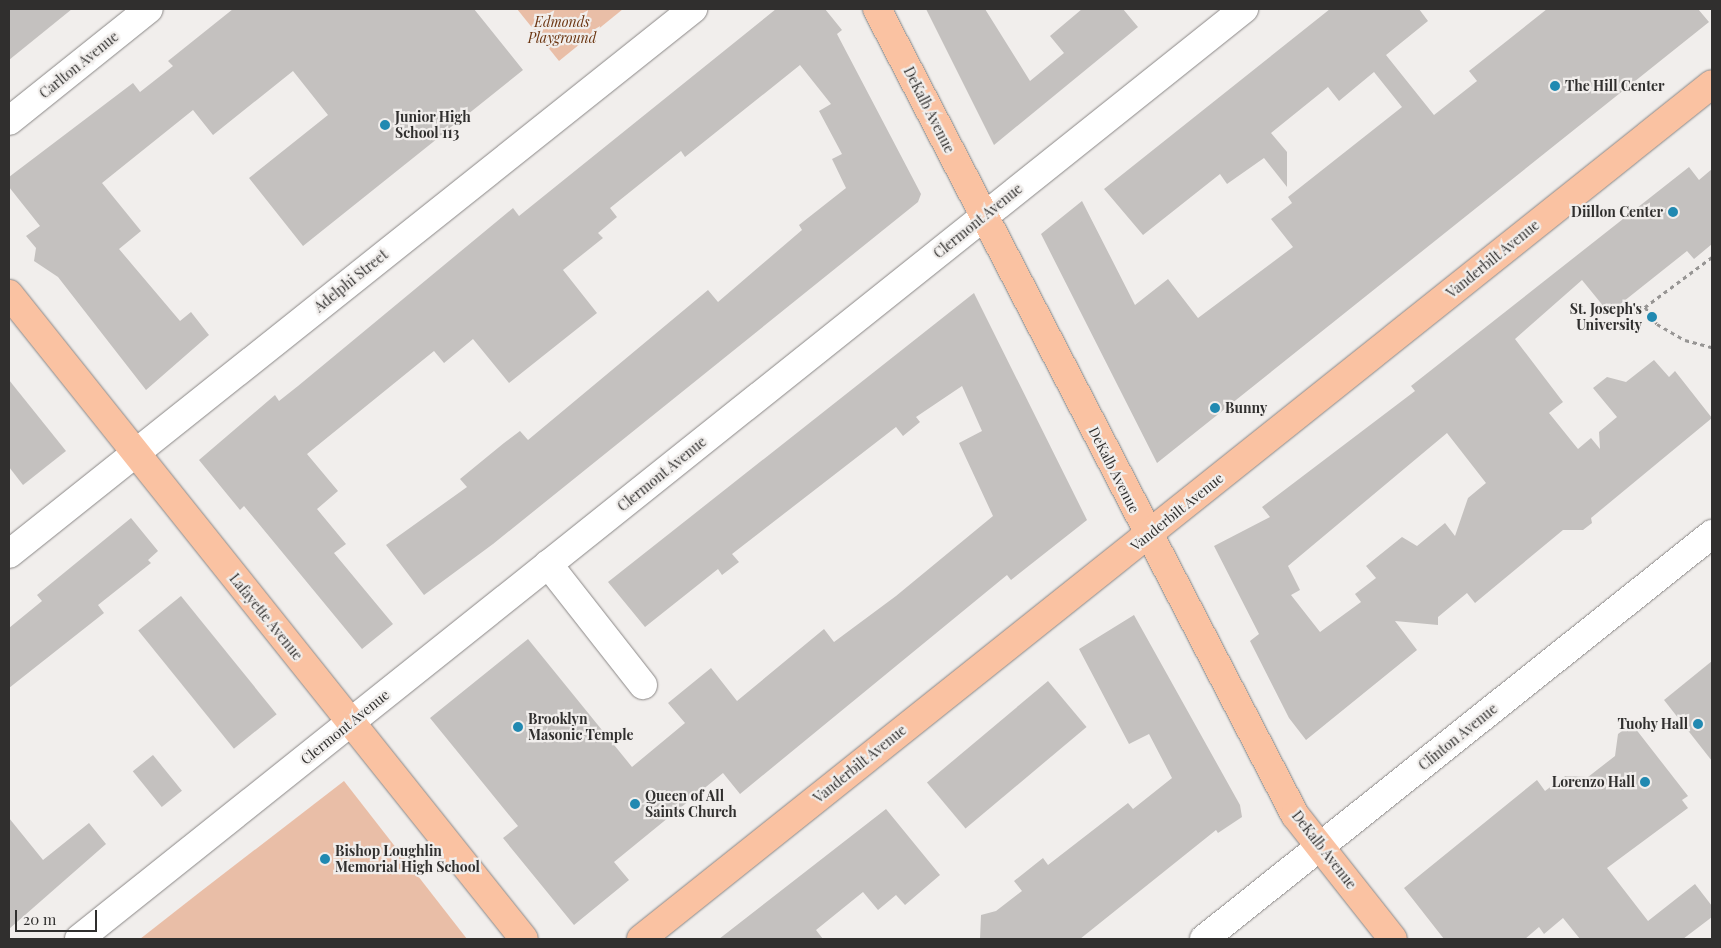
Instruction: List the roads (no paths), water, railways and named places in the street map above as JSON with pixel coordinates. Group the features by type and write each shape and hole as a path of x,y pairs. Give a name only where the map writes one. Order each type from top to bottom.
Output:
{"main road":[{"name":"DeKalb Avenue","path":"877,9 1147,535 1295,815 1394,939"},
{"name":"Vanderbilt Avenue","path":"641,939 1712,84"},
{"name":"Lafayette Avenue","path":"9,294 524,939"}],"street":[{"name":"Carlton Avenue","path":"9,121 149,9"},
{"name":"Adelphi Street","path":"9,554 693,9"},
{"name":"Clermont Avenue","path":"80,939 1244,9"},
{"name":"Clinton Avenue","path":"1204,939 1712,534"},
{"path":"548,564 643,685"}],"place":[{"name":"The Hill Center","path":"1555,86"},
{"name":"Junior High School 113","path":"385,125"},
{"name":"Diillon Center","path":"1673,212"},
{"name":"St. Joseph's University","path":"1652,317"},
{"name":"Bunny","path":"1215,408"},
{"name":"Tuohy Hall","path":"1698,724"},
{"name":"Brooklyn Masonic Temple","path":"518,727"},
{"name":"Lorenzo Hall","path":"1645,782"},
{"name":"Queen of All Saints Church","path":"635,804"},
{"name":"Bishop Loughlin Memorial High School","path":"325,859"}],"park label":[{"name":"Edmonds Playground","path":"562,30"}]}
